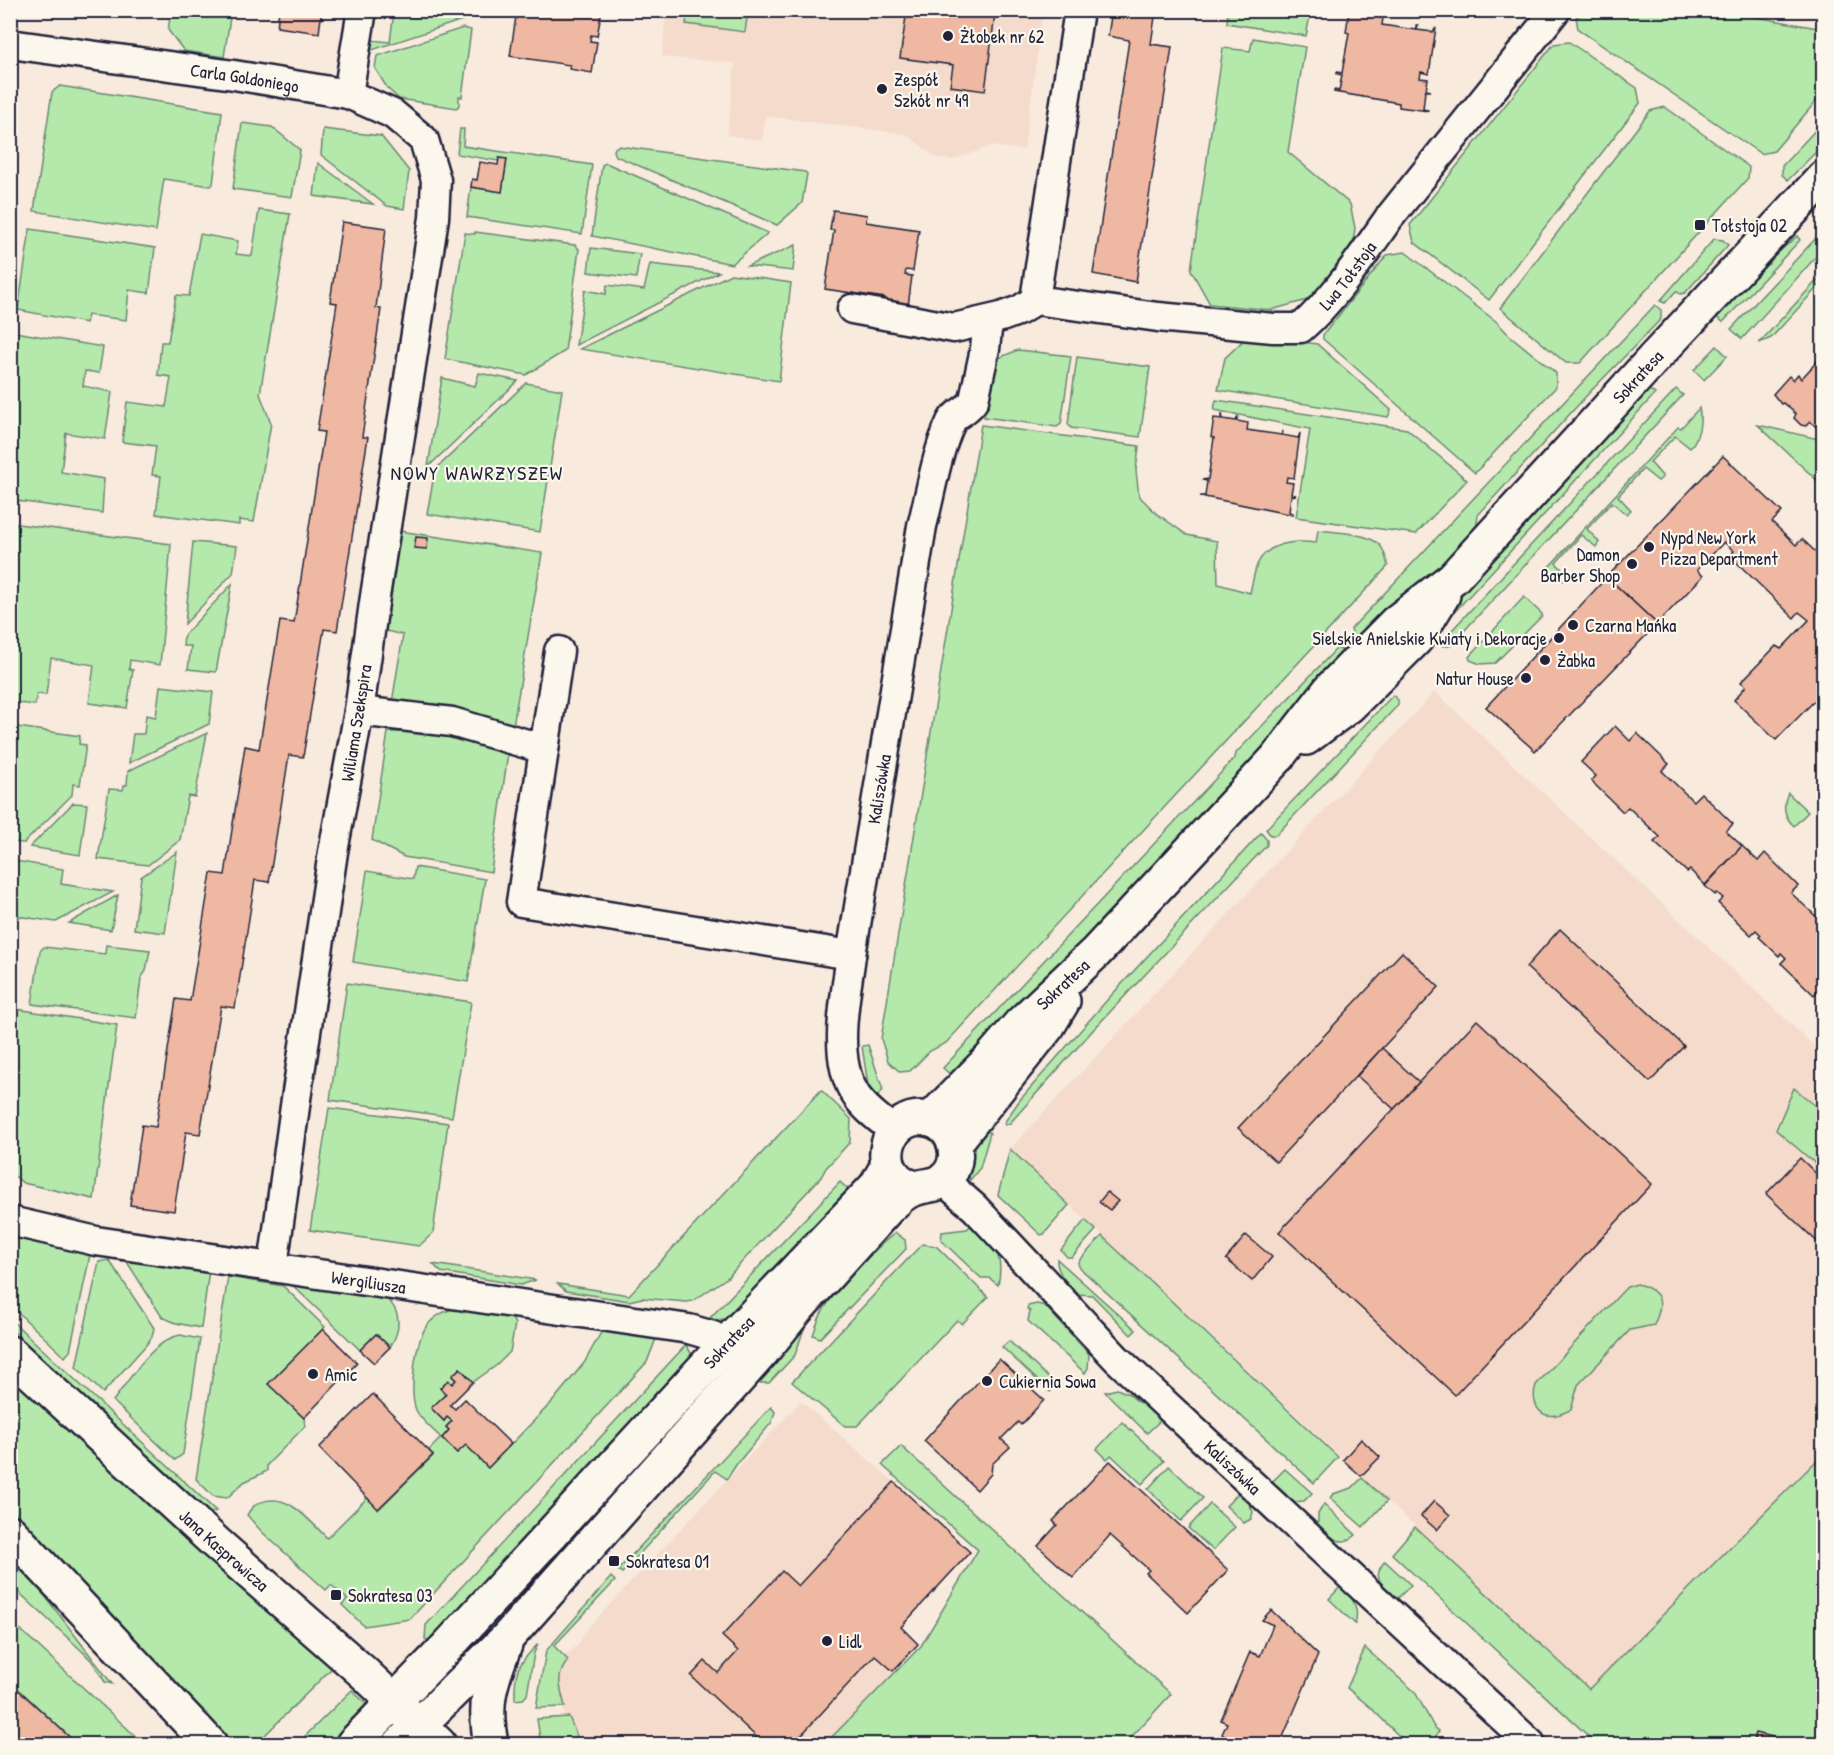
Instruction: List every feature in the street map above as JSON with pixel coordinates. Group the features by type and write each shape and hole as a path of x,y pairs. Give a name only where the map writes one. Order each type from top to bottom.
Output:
{"street":[{"path":"348,94 362,10"},
{"path":"852,309 954,328 988,321 1020,310 1035,300 1079,10"},
{"name":"Lwa Tołstoja","path":"1035,300 1158,317 1274,328 1301,328 1316,314 1365,253 1389,218 1556,10"},
{"name":"Carla Goldoniego","path":"10,44 234,75 348,94 393,114 424,140 436,180"},
{"name":"Sokratesa","path":"930,1120 991,1058 1020,1024 1096,952 1276,759 1349,706 1416,639 1453,578 1824,177"},
{"name":"Wiliama Szekspira","path":"273,1266 333,852 359,711 434,218 436,180"},
{"name":"Kaliszówka","path":"894,1131 855,1093 844,1066 843,1020 851,955 920,538 938,461 952,419 967,410 974,400 985,349 988,321"},
{"path":"559,651 521,902 851,955"},
{"path":"359,711 452,722 544,749"},
{"name":"Sokratesa","path":"419,1738 888,1208 904,1194 949,1174 954,1162 954,1144 1048,1026 1096,952"},
{"path":"894,1131 910,1120 930,1120 945,1128 954,1144"},
{"name":"Sokratesa","path":"353,1744 395,1702 724,1346 876,1186 888,1165 887,1146 894,1131"},
{"path":"888,1165 896,1178 905,1184 929,1184"},
{"name":"Kaliszówka","path":"929,1184 975,1208 1117,1359 1531,1744"},
{"name":"Wergiliusza","path":"10,1221 96,1241 689,1329 713,1336 724,1346"},
{"name":"Jana Kasprowicza","path":"10,1353 216,1543 395,1702 419,1738"},
{"path":"10,1532 210,1744"},
{"path":"491,1744 487,1721 488,1697 507,1638"}],"shaded area":[{"name":"Zespół Szkół nr 49","path":"666,11 1043,11 1024,150 992,146 952,160 937,158 906,134 766,116 762,140 727,135 735,63 662,57"},
{"path":"1435,692 1823,1054 1823,1744 1649,1744 1010,1149"},
{"path":"801,1401 970,1552 901,1627 918,1644 893,1671 902,1682 850,1744 569,1744 575,1738 562,1708 558,1683 564,1656 577,1646 588,1628"}],"green space":[{"path":"171,11 231,11 224,57 184,51 168,30"},
{"path":"394,11 400,11 400,15 420,17 422,11 473,11 472,17 369,51 371,40 390,42"},
{"path":"688,11 748,11 745,32 686,24"},
{"path":"1228,11 1311,11 1306,36 1227,23"},
{"path":"1586,11 1722,11 1823,29 1823,93 1774,151 1761,154 1578,29 1576,17"},
{"path":"463,28 471,30 462,97 459,96 457,108 399,99 387,88 375,68 377,56"},
{"path":"1253,38 1305,47 1288,152 1350,204 1355,228 1353,243 1321,286 1307,300 1271,310 1210,304 1191,270 1223,48 1250,51"},
{"path":"1569,42 1637,88 1640,103 1489,300 1414,242 1410,225 1554,44"},
{"path":"60,86 222,112 213,184 211,186 164,179 156,231 34,211 52,92"},
{"path":"1665,107 1749,167 1748,178 1580,363 1566,363 1500,308 1650,111"},
{"path":"1823,122 1823,145 1788,180 1782,175 1782,166"},
{"path":"242,123 272,127 300,150 292,197 233,189"},
{"path":"323,129 381,136 409,171 404,209 387,206 321,155"},
{"path":"460,129 464,129 463,146 592,165 582,234 467,217 471,187 502,192 507,160 499,158 498,161 457,154"},
{"path":"618,146 805,172 807,174 802,203 777,225 616,156 614,151"},
{"path":"318,163 373,204 314,196"},
{"path":"606,163 768,233 732,264 592,236 602,165"},
{"path":"259,210 290,214 260,394 271,423 254,522 239,520 239,525 156,514 161,476 152,475 156,446 122,442 127,402 166,407 171,377 158,375 161,342 168,342 176,295 189,296 200,234 238,241 236,254 252,256"},
{"path":"30,229 155,248 149,293 129,290 126,320 88,315 86,323 18,310"},
{"path":"475,232 575,245 579,249 565,351 526,375 445,359 465,233 475,234"},
{"path":"1819,235 1823,240 1823,249 1742,339 1731,329"},
{"path":"1797,236 1800,240 1723,322 1716,317 1766,264 1769,264 1771,259"},
{"path":"1714,239 1723,240 1728,245 1685,293 1680,294 1676,291 1665,303 1660,301"},
{"path":"796,245 793,271 747,266"},
{"path":"591,248 640,254 636,278 588,272"},
{"path":"1405,252 1497,322 1508,334 1556,373 1556,387 1475,473 1323,339 1323,335 1387,255"},
{"path":"650,264 719,272 576,345 585,290 606,294 607,285 644,290"},
{"path":"731,274 791,283 779,381 580,349"},
{"path":"1823,274 1823,281 1771,338 1759,343"},
{"path":"1655,305 1661,310 1661,319 1589,393 1478,515 1475,538 1361,644 1353,638 1351,629"},
{"path":"15,332 103,347 99,373 85,371 83,386 112,392 105,439 66,433 61,472 104,479 102,513 11,500 10,360"},
{"path":"1249,335 1317,344 1391,410 1388,417 1218,390 1225,358"},
{"path":"1717,346 1727,356 1704,380 1694,370"},
{"path":"1018,350 1071,356 1061,424 1057,427 984,417 996,359"},
{"path":"1077,357 1150,367 1140,437 1071,428 1068,424"},
{"path":"479,373 518,381 428,467 442,378 475,386"},
{"path":"526,383 562,390 540,532 427,514 434,475 438,467"},
{"path":"1676,389 1683,395 1450,646 1443,646 1440,643"},
{"path":"1649,390 1655,394 1437,631 1432,626"},
{"path":"1216,400 1407,429 1467,480 1416,534 1296,517 1310,429 1214,410"},
{"path":"1699,408 1699,429 1690,448 1675,436 1650,462 1663,477 1658,481 1643,469 1618,496 1631,510 1626,514 1612,502 1587,529 1599,542 1596,547 1581,535 1556,563 1569,576 1564,581 1548,568 1678,427 1681,428"},
{"path":"981,425 1139,446 1136,471 1139,496 1156,513 1187,535 1217,541 1218,584 1250,593 1257,565 1267,551 1282,544 1316,543 1318,530 1374,540 1383,549 1388,566 946,1043 930,1051 910,1071 900,1072 888,1061 881,1039"},
{"path":"1758,425 1823,440 1823,486"},
{"path":"10,523 171,544 160,665 130,660 129,669 133,670 127,708 89,703 94,665 51,658 46,695 37,694 35,705 11,702"},
{"path":"400,531 542,553 512,732 392,703 403,635 386,631"},
{"path":"193,542 237,546 233,573 185,624"},
{"path":"232,584 216,672 188,669 191,646 183,646 184,635"},
{"path":"1524,597 1542,616 1495,663 1480,664 1470,660 1469,657"},
{"path":"1336,649 1343,650 1349,656 956,1080 943,1068"},
{"path":"160,686 213,692 209,724 129,763 133,734 144,734 146,715 156,717"},
{"path":"1393,695 1398,700 1398,705 1276,835 1270,835 1266,829"},
{"path":"10,726 80,736 79,744 86,745 80,785 73,784 72,795 24,843 11,842"},
{"path":"388,732 440,732 508,753 491,872 404,857 372,840"},
{"path":"207,733 195,797 188,796 180,840 148,865 98,859 109,789 123,790 124,785 127,785 128,771"},
{"path":"1788,793 1808,812 1794,826 1785,811"},
{"path":"73,803 87,804 80,855 30,847"},
{"path":"1261,833 1267,840 1267,845 1093,1030 1010,1123 1005,1125 1004,1123 1019,1101 1108,999"},
{"path":"177,852 165,933 134,929 141,877"},
{"path":"15,861 63,869 61,884 113,892 56,922 11,915 11,883"},
{"path":"415,867 485,879 468,982 353,962 367,871 413,879"},
{"path":"118,895 111,930 69,923"},
{"path":"106,945 150,950 146,971 141,978 136,1018 32,1004 40,951 44,947 105,954"},
{"path":"347,983 471,1002 452,1117 330,1100"},
{"path":"10,1008 117,1025 94,1199 23,1183 11,1173"},
{"path":"868,1045 883,1090 875,1099 868,1085 862,1046"},
{"path":"1794,1088 1823,1112 1823,1170 1776,1130"},
{"path":"821,1090 851,1119 850,1142 826,1168 821,1177 728,1277 693,1301 686,1302 642,1298 629,1301 566,1291 558,1284 629,1295"},
{"path":"329,1108 448,1123 433,1233 419,1246 310,1230"},
{"path":"981,1125 990,1133 980,1168 970,1180 964,1163"},
{"path":"1010,1149 1069,1205 1044,1234 1041,1235 998,1195"},
{"path":"840,1182 851,1192 732,1318 716,1320 710,1318"},
{"path":"1085,1220 1096,1230 1072,1257 1067,1257 1061,1250"},
{"path":"971,1225 995,1250 1000,1265 998,1285 989,1278 981,1278 941,1240 942,1232 967,1229"},
{"path":"10,1232 91,1250 70,1351 65,1357 11,1306"},
{"path":"896,1233 905,1240 906,1249 820,1338 813,1335 822,1312 837,1292 869,1256"},
{"path":"1102,1236 1338,1457 1314,1483 1079,1267 1078,1262"},
{"path":"922,1244 936,1246 988,1297 962,1324 957,1320 857,1426 845,1426 792,1382"},
{"path":"122,1254 209,1270 201,1328 176,1323 162,1317"},
{"path":"1057,1259 1136,1330 1131,1335 1092,1295 1078,1294 1061,1274"},
{"path":"109,1260 154,1328 152,1337 146,1345 103,1393 76,1367 99,1262"},
{"path":"433,1264 536,1280 521,1285 441,1272"},
{"path":"228,1277 283,1286 325,1327 269,1384 304,1418 305,1426 267,1465 267,1471 244,1482 227,1498 213,1496 196,1479"},
{"path":"286,1279 386,1298 397,1315 398,1328 394,1341 390,1347 376,1334 360,1350"},
{"path":"1637,1284 1652,1290 1659,1299 1659,1310 1654,1325 1630,1330 1578,1385 1571,1410 1560,1414 1544,1414 1535,1402 1536,1385 1627,1287"},
{"path":"1037,1304 1045,1306 1089,1354 1088,1368 1085,1373 1028,1321 1030,1311 1027,1309 1028,1306"},
{"path":"461,1307 510,1315 515,1324 510,1352 497,1365 473,1382 460,1368 452,1376 456,1380 452,1384 440,1388 446,1394 432,1408 444,1421 447,1417 452,1421 446,1427 449,1430 442,1438 457,1453 466,1445 488,1468 553,1401 584,1363 603,1329 657,1336 647,1362 410,1619 364,1626 342,1605 347,1599 331,1585 326,1590 262,1532 247,1515 261,1502 280,1501 302,1513 327,1538 367,1498 379,1509 433,1456 429,1450 441,1438 416,1410 413,1391 414,1366 423,1332 428,1324 443,1313"},
{"path":"809,1314 795,1355 769,1383 753,1383"},
{"path":"10,1319 216,1511 208,1514 11,1329"},
{"path":"180,1335 200,1339 183,1454 175,1460 113,1401 151,1352 170,1338"},
{"path":"1009,1341 1056,1385 1050,1392 1002,1347"},
{"path":"686,1345 691,1353 689,1363 429,1641 425,1639 426,1625"},
{"path":"18,1381 332,1668 256,1744 235,1744 174,1684 11,1508 11,1452 14,1448 11,1444 11,1391"},
{"path":"1117,1389 1129,1394 1138,1402 1141,1401 1161,1420 1147,1433 1105,1392"},
{"path":"771,1407 775,1412 772,1422 727,1479 715,1471 622,1573 618,1570"},
{"path":"1122,1422 1164,1461 1142,1484 1111,1455 1107,1459 1097,1449"},
{"path":"901,1446 1171,1694 1125,1744 825,1744 921,1646 978,1550 882,1465"},
{"path":"1823,1454 1823,1744 1597,1744 1392,1554 1415,1527 1589,1689"},
{"path":"1169,1466 1203,1498 1181,1521 1148,1489"},
{"path":"1285,1469 1312,1493 1304,1501 1293,1502 1272,1482"},
{"path":"1362,1478 1387,1501 1363,1527 1330,1498 1333,1494 1352,1488"},
{"path":"1239,1492 1248,1501 1253,1512 1251,1519 1244,1523 1226,1506"},
{"path":"1210,1504 1235,1527 1213,1550 1188,1528"},
{"path":"1324,1504 1356,1535 1340,1541 1327,1533 1318,1524 1318,1514"},
{"path":"11,1557 45,1596 112,1684 105,1682 92,1661 11,1585"},
{"path":"1385,1561 1411,1585 1397,1599 1380,1582 1378,1573"},
{"path":"611,1577 615,1581 554,1646 568,1660 560,1677 565,1707 536,1708 546,1651"},
{"path":"1341,1586 1354,1603 1355,1624 1329,1599"},
{"path":"10,1620 144,1744 77,1744 11,1682"},
{"path":"538,1644 534,1653 527,1695 523,1699 515,1700 518,1669"},
{"path":"1365,1648 1415,1692 1434,1727 1439,1731 1431,1744 1407,1744 1370,1707 1347,1688"},
{"path":"352,1690 368,1706 331,1744 297,1744"},
{"path":"569,1717 579,1741 576,1744 541,1744 537,1719"}],"building":[{"path":"279,10 322,10 319,33 277,27"},
{"path":"517,10 602,10 597,36 591,35 590,41 597,42 592,73 569,69 570,65 510,56"},
{"name":"Żłobek nr 62","path":"907,10 967,10 995,14 985,91 950,86 953,65 900,58"},
{"path":"1112,10 1156,10 1151,44 1172,47 1136,282 1093,274 1129,40 1108,36"},
{"path":"1357,10 1358,14 1370,16 1372,11 1372,16 1383,18 1382,25 1416,30 1416,25 1418,25 1417,30 1433,32 1436,28 1429,74 1421,72 1420,78 1428,79 1426,90 1431,91 1425,91 1423,109 1428,111 1399,107 1399,103 1334,92 1334,90 1339,91 1342,75 1337,72 1342,73 1349,33 1346,32 1349,12 1356,13"},
{"path":"499,158 507,159 502,192 471,187 472,179 477,180 480,162 498,165"},
{"path":"833,210 867,215 866,222 919,230 913,271 906,270 905,275 912,276 908,306 885,302 885,298 825,289 834,230 830,230"},
{"path":"342,222 386,228 376,308 381,309 362,437 368,437 337,631 324,629 303,757 289,755 269,882 255,880 235,1008 221,1006 200,1134 186,1132 174,1211 130,1205 142,1125 156,1127 176,999 190,1001 211,873 225,875 245,746 259,749 280,621 294,623 324,432 317,431 337,303 330,302"},
{"path":"1824,354 1824,418 1816,427 1810,421 1806,426 1801,425 1794,418 1796,414 1783,403 1781,404 1773,394 1789,376 1793,380 1798,374 1801,379"},
{"path":"1222,414 1223,419 1236,421 1238,416 1237,421 1248,423 1247,430 1281,435 1283,431 1282,435 1298,438 1300,433 1294,478 1287,477 1286,482 1293,483 1291,494 1296,495 1291,496 1289,512 1293,515 1200,496 1205,496 1207,481 1202,480 1208,479 1214,438 1211,437 1214,418 1222,419"},
{"path":"1723,456 1782,512 1772,522 1796,545 1802,539 1824,560 1824,691 1776,740 1734,700 1746,686 1741,682 1776,646 1781,649 1809,620 1799,612 1794,618 1730,556 1734,551 1724,542 1697,570 1703,576 1657,624 1607,577"},
{"path":"416,537 428,538 427,549 414,548"},
{"path":"1607,577 1657,624 1535,751 1486,707"},
{"path":"1615,726 1630,741 1637,733 1669,764 1662,771 1693,801 1701,793 1733,824 1726,831 1742,846 1705,885 1654,842 1660,837 1628,807 1623,812 1591,781 1596,776 1581,762"},
{"path":"1742,846 1758,861 1765,853 1798,886 1791,893 1821,921 1824,918 1824,994 1819,990 1814,995 1781,963 1786,958 1781,953 1779,956 1759,937 1761,935 1756,930 1751,935 1718,903 1723,898 1717,893 1715,895 1705,886"},
{"path":"1560,929 1684,1046 1650,1082 1526,967"},
{"path":"1402,952 1439,987 1276,1162 1238,1128"},
{"path":"1477,1020 1652,1184 1455,1395 1279,1232"},
{"path":"1382,1048 1419,1082 1394,1109 1357,1076"},
{"path":"1800,1158 1824,1181 1824,1248 1766,1194"},
{"path":"1107,1192 1118,1201 1110,1210 1099,1202"},
{"path":"1246,1235 1272,1257 1252,1281 1226,1259"},
{"name":"Amic","path":"323,1329 357,1363 304,1418 268,1384"},
{"path":"376,1334 390,1347 374,1363 360,1350"},
{"path":"999,1359 1044,1400 1021,1425 1018,1422 1001,1439 1010,1447 992,1464 991,1474 977,1490 924,1441"},
{"path":"460,1368 473,1382 450,1405 455,1409 465,1399 511,1444 488,1468 466,1445 457,1453 442,1438 449,1430 446,1427 452,1421 447,1417 444,1421 431,1408 446,1394 440,1388 448,1380 452,1384 456,1380 452,1376"},
{"path":"373,1394 433,1455 378,1509 319,1448"},
{"path":"1361,1439 1380,1457 1361,1476 1343,1460"},
{"path":"1110,1461 1228,1570 1188,1613 1146,1573 1149,1570 1110,1535 1073,1578 1038,1546 1057,1525 1053,1521"},
{"path":"894,1482 970,1552 901,1627 918,1644 893,1671 875,1655 793,1744 764,1744 691,1676 705,1661 718,1673 738,1651 722,1636 782,1571 798,1586"},
{"path":"1434,1501 1450,1515 1437,1530 1421,1516"},
{"path":"1271,1610 1318,1655 1280,1744 1233,1744 1222,1734 1227,1723 1221,1720 1250,1652 1260,1656 1273,1625 1262,1620"},
{"path":"10,1682 77,1744 23,1744 10,1733"},
{"path":"1756,1733 1773,1737 1771,1744 1753,1744"}],"place":[{"name":"Żłobek nr 62","path":"948,36"},
{"name":"Zespół Szkół nr 49","path":"882,89"},
{"name":"Tołstoja 02","path":"1700,225"},
{"name":"Nypd New York Pizza Department","path":"1649,547"},
{"name":"Damon Barber Shop","path":"1632,564"},
{"name":"Czarna Mańka","path":"1573,625"},
{"name":"Sielskie Anielskie Kwiaty i Dekoracje","path":"1559,638"},
{"name":"Żabka","path":"1545,660"},
{"name":"Natur House","path":"1526,678"},
{"name":"Amic","path":"313,1374"},
{"name":"Cukiernia Sowa","path":"987,1381"},
{"name":"Sokratesa 01","path":"614,1561"},
{"name":"Sokratesa 03","path":"336,1595"},
{"name":"Lidl","path":"827,1641"}],"district":[{"name":"NOWY WAWRZYSZEW","path":"477,472"}]}
